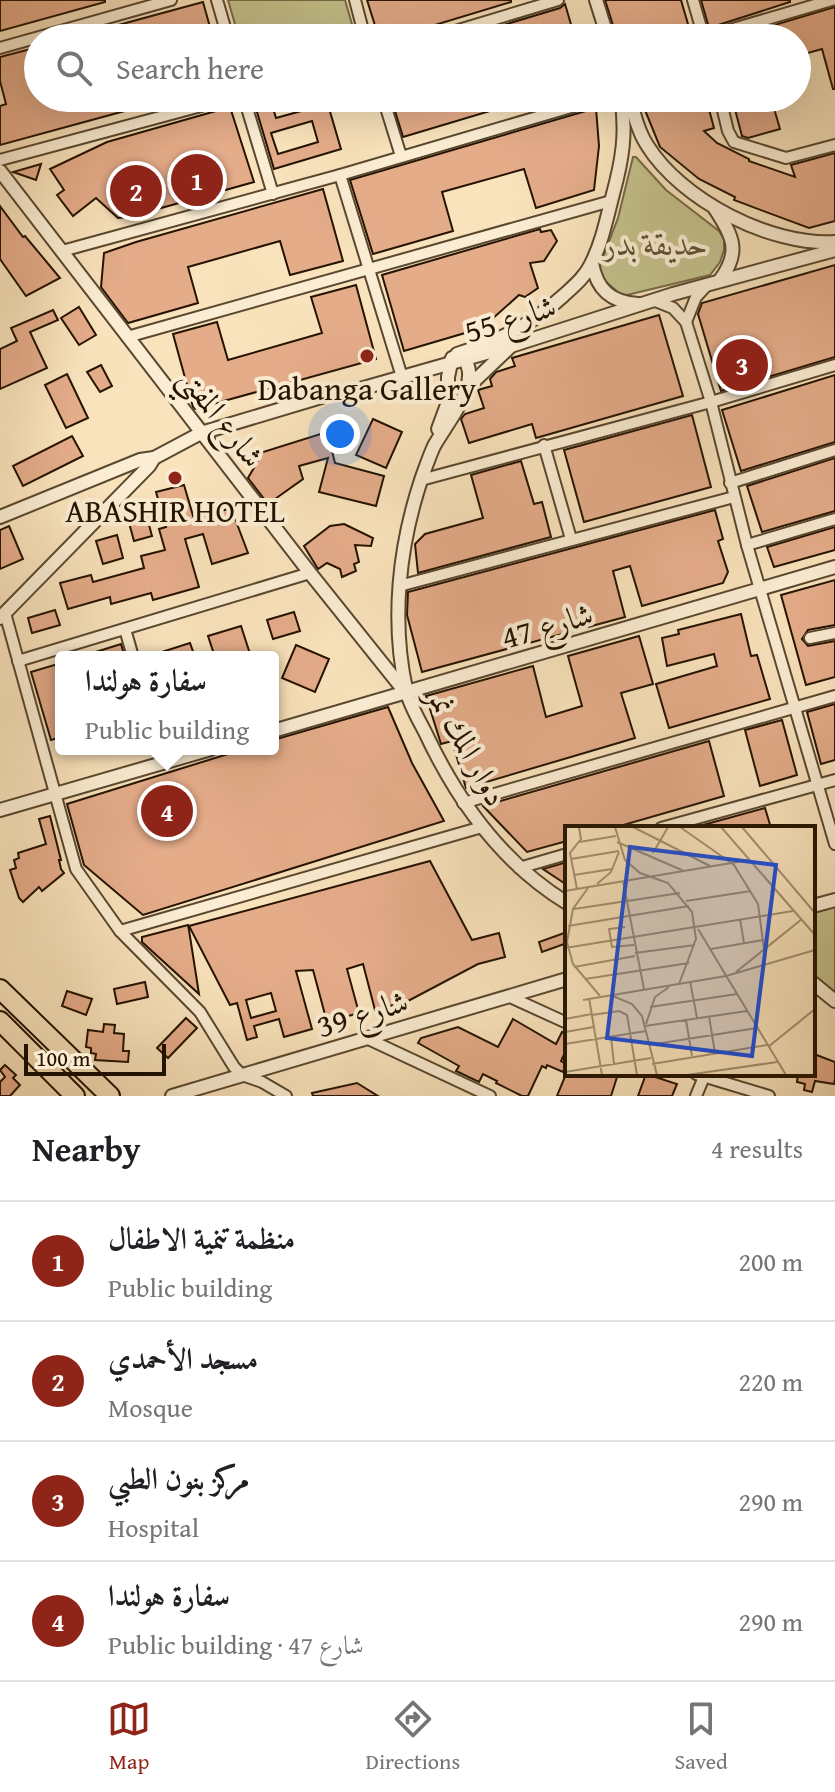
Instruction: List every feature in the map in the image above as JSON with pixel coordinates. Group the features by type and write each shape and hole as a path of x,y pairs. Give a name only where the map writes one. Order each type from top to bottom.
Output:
{"highway":[{"path":"0,989 110,1096"},
{"path":"0,1021 75,1096"}],"street":[{"path":"86,24 171,0"},
{"path":"217,0 224,24"},
{"path":"355,0 361,24"},
{"path":"478,24 558,0"},
{"path":"596,0 604,24"},
{"path":"693,0 699,24"},
{"path":"747,24 832,0"},
{"path":"0,48 24,41"},
{"path":"0,160 179,112"},
{"path":"248,112 273,194"},
{"path":"387,112 401,156"},
{"path":"62,251 273,194 553,112"},
{"path":"340,175 401,373 458,358 512,334 530,323 577,283 592,263 624,153 622,112"},
{"path":"634,112 649,149 678,179 715,209 771,231 807,240 835,242"},
{"path":"723,112 734,142 786,158 835,145"},
{"path":"624,153 649,149"},
{"name":"شارع المفتي","path":"0,171 406,693"},
{"path":"127,337 611,201"},
{"path":"686,322 696,297 714,282 731,259 732,240 715,209"},
{"name":"شارع 55","path":"147,462 201,433 338,392 346,393 401,373 422,372 458,358 511,346 714,282 835,250"},
{"path":"592,263 595,279 613,299 673,308 686,322 711,402 747,545 835,844"},
{"name":"دوار المك نمر","path":"511,346 467,389 435,444 410,521 399,586 397,621 406,693 442,768 463,803 519,868 565,902"},
{"path":"435,444 448,402 448,384 458,358"},
{"path":"458,358 470,374 467,389"},
{"path":"421,480 711,402 835,365"},
{"path":"422,372 437,375 448,384"},
{"path":"544,445 571,539"},
{"path":"730,483 835,450"},
{"path":"0,517 147,462"},
{"path":"147,462 3,616 72,862 120,931 190,1000 208,1023 225,1056 242,1075 286,1096"},
{"path":"399,586 734,497"},
{"path":"747,545 835,519"},
{"name":"شارع 47","path":"279,729 835,567"},
{"path":"18,661 310,573"},
{"path":"125,629 131,651"},
{"path":"810,638 835,633"},
{"path":"463,803 835,696"},
{"path":"161,755 163,763"},
{"path":"0,810 190,755"},
{"path":"668,826 835,780"},
{"path":"120,931 482,827"},
{"path":"519,868 565,855"},
{"path":"815,905 835,900"},
{"name":"شارع 39","path":"172,1096 565,980"},
{"path":"815,985 835,1001"},
{"path":"508,996 565,1022"},
{"path":"366,1038 490,1096"},
{"path":"696,1096 700,1076"},
{"path":"703,1076 769,1096"}],"green space":[{"path":"228,0 345,0 352,24 235,24"},
{"name":"حديقة بدر","path":"633,157 666,190 719,231 724,239 724,250 710,275 623,296 601,278 600,265 618,218"},
{"path":"835,906 835,996 815,978 815,912"}],"building":[{"path":"0,0 105,0 105,2 0,31"},
{"path":"367,0 511,0 438,24 375,24"},
{"path":"605,0 681,0 688,24 613,24"},
{"path":"701,0 790,0 721,24 708,24"},
{"path":"203,2 209,24 122,24"},
{"path":"565,4 571,24 507,24"},
{"path":"835,7 835,89 822,49 811,52 811,24 778,24"},
{"path":"24,51 24,112 121,112 0,145 0,106 6,104 0,81 0,57"},
{"path":"212,112 232,112 254,182 129,217 118,218 96,198 73,216 57,195 64,190 50,169 107,142"},
{"path":"257,112 274,112 276,118 298,112 330,112 341,149 274,169","holes":["312,121 318,142 278,154 271,133"]},
{"path":"395,112 487,112 403,137"},
{"path":"582,112 596,112 599,146 594,190 536,208 524,169 442,192 453,231 373,254 350,180"},
{"path":"646,112 710,112 714,128 704,131 717,143 749,161 795,177 791,165 835,153 835,221 809,228 734,200 735,197 699,179 660,147"},
{"path":"736,112 775,112 780,129 748,138 742,136"},
{"path":"41,164 36,180 13,172"},
{"path":"323,189 343,261 290,275 280,241 188,267 198,303 128,323 101,287 104,253"},
{"path":"0,206 60,278 26,296 0,259"},
{"path":"540,229 541,232 551,230 557,241 544,261 530,263 538,288 525,297 519,295 482,328 404,351 382,275"},
{"path":"835,265 835,357 721,391 698,314 702,303"},
{"path":"356,285 376,359 195,409 193,407 173,334 217,322 228,360 322,333 311,297"},
{"path":"79,307 96,335 79,345 61,318"},
{"path":"53,310 58,320 30,332 47,368 0,389 0,349 17,341 11,328"},
{"path":"659,315 683,396 536,438 532,424 469,443 461,419 465,414 484,408 478,390 492,386 490,379 496,372 515,366 512,358"},
{"path":"101,365 112,386 100,392 87,372"},
{"path":"67,374 88,418 66,428 45,385"},
{"path":"835,375 835,442 741,471 722,410"},
{"path":"692,415 711,487 584,522 564,450"},
{"path":"373,419 402,432 386,468 356,455"},
{"path":"327,432 335,463 384,476 376,506 319,492 328,458 299,466 303,479 268,504 248,478 263,452"},
{"path":"72,436 83,456 23,486 13,466"},
{"path":"835,458 835,511 762,532 747,486"},
{"path":"521,461 534,504 542,502 551,537 418,573 415,544 425,534 483,518 471,475"},
{"path":"184,485 194,519 231,508 248,553 212,564 203,534 185,539 199,587 153,600 151,593 111,604 110,597 68,609 60,583 91,575 93,582 144,568 141,556 165,550 159,529 166,527 156,492"},
{"path":"715,510 723,539 718,541 728,572 723,583 642,606 630,566 613,571 625,617 422,672 407,615 408,592"},
{"path":"146,514 152,536 134,541 128,519"},
{"path":"344,524 373,538 371,546 355,545 359,562 354,564 356,571 342,577 340,569 327,563 318,569 304,546 330,526"},
{"path":"9,526 23,559 0,569 0,530"},
{"path":"835,527 835,550 774,567 767,547"},
{"path":"117,535 123,558 103,564 96,541"},
{"path":"835,580 835,625 808,630 802,639 808,646 835,641 835,677 806,685 781,595"},
{"path":"55,610 60,625 32,633 28,618"},
{"path":"294,612 300,631 273,639 267,620"},
{"path":"741,614 751,656 757,655 770,699 669,728 656,684 717,666 714,654 667,666 662,638 679,634 678,630"},
{"path":"241,626 249,651 213,651 208,636"},
{"path":"639,636 653,684 621,693 635,738 466,788 452,741 441,744 426,696 533,666 546,717 582,706 568,656"},
{"path":"190,643 193,651 165,651"},
{"path":"121,644 123,651 99,651"},
{"path":"296,645 329,659 315,692 282,678"},
{"path":"55,665 55,739 51,740 31,672"},
{"path":"835,704 835,760 821,764 807,712"},
{"path":"388,707 412,763 444,821 143,915 84,865 67,804 225,755 279,755 279,738"},
{"path":"782,720 797,775 760,786 745,730"},
{"path":"709,741 724,796 620,826 565,826 565,842 527,852 483,806"},
{"path":"765,808 770,826 699,826"},
{"path":"50,816 64,873 42,891 39,887 23,902 10,870 16,868 14,860 19,858 18,853 46,844 39,819"},
{"path":"430,861 472,940 499,933 505,957 478,964 408,1001 375,1010 363,964 347,969 359,1013 327,1022 313,970 296,971 312,1029 284,1037 279,1019 254,1026 257,1037 247,1040 237,1003 230,1005 189,926","holes":["271,993 276,1011 251,1018 246,1000"]},
{"path":"565,863 565,884 543,869"},
{"path":"188,925 199,994 142,942 142,937"},
{"path":"565,933 565,944 542,952 539,942"},
{"path":"145,982 148,997 117,1004 114,989"},
{"path":"67,991 92,999 86,1015 62,1006"},
{"path":"186,1018 197,1028 168,1058 157,1048"},
{"path":"513,1019 556,1044 562,1032 565,1034 565,1052 561,1061 565,1067 563,1072 542,1066 528,1096 522,1096 483,1074 479,1082 456,1071 459,1066 418,1043 421,1038 458,1027 498,1047"},
{"path":"104,1024 115,1025 114,1033 124,1034 123,1051 129,1051 128,1062 95,1060 96,1054 86,1047 88,1030 103,1032"},
{"path":"815,1054 835,1062 834,1084 815,1081 812,1092 804,1090 805,1084 797,1082 798,1076 815,1076"},
{"path":"5,1065 16,1075 13,1078 20,1085 10,1096 0,1096 0,1082 5,1077 0,1070"},
{"path":"565,1076 617,1076 611,1096 557,1096"},
{"path":"645,1076 677,1084 672,1096 638,1096"},
{"path":"357,1083 378,1096 313,1096 312,1093"}],"place":[{"name":"منظمة تنمية الاطفال","path":"197,180"},
{"name":"مسجد الأحمدي","path":"136,191"},
{"name":"Dabanga Gallery","path":"367,356"},
{"name":"مركز بنون الطبي","path":"742,365"},
{"name":"ABASHIR HOTEL","path":"175,478"},
{"name":"سفارة هولندا","path":"167,811"}]}
